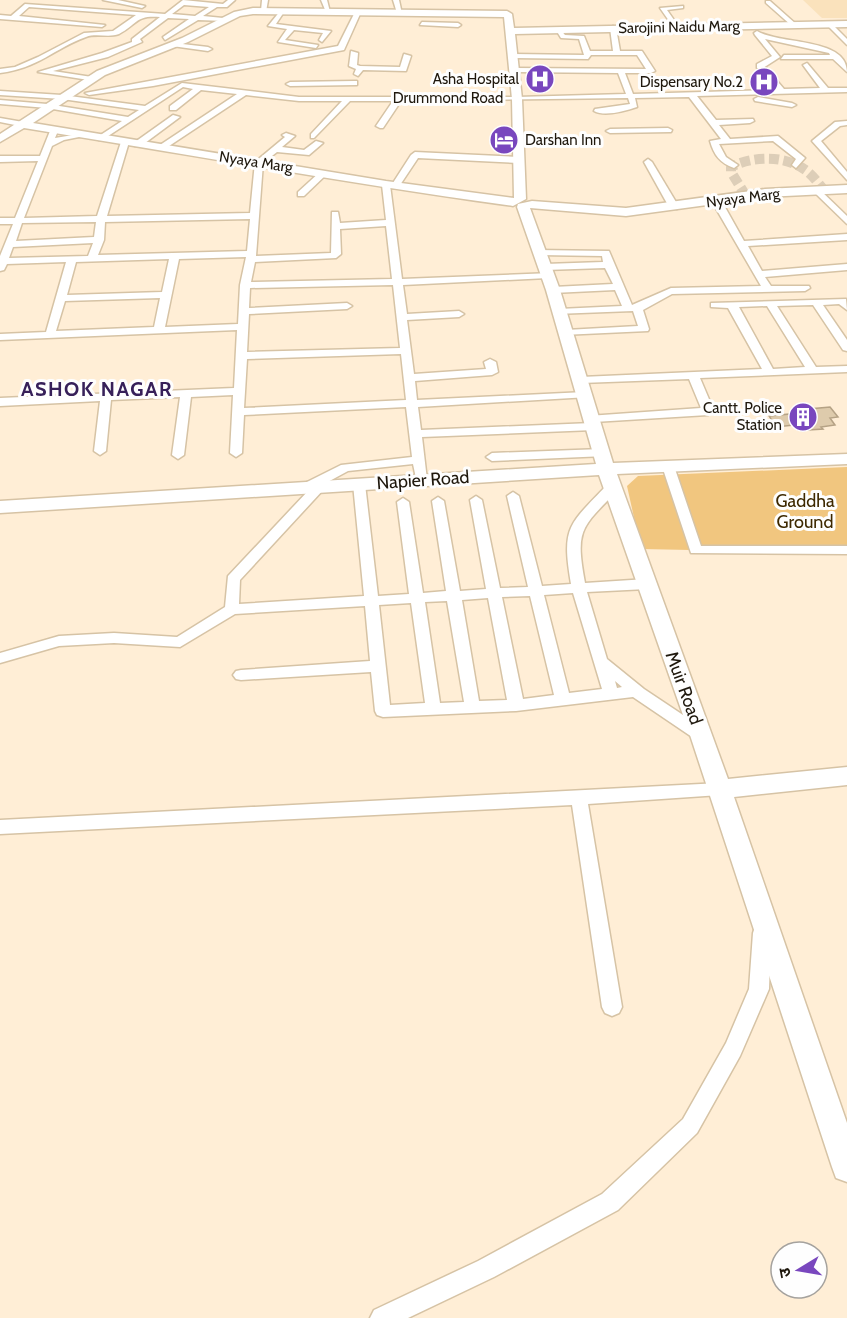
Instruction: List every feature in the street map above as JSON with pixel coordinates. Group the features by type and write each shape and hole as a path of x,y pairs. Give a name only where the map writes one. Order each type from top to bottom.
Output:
{"street":[{"path":"106,0 196,19 223,20"},
{"path":"92,79 42,72 105,55 140,41 134,40 164,13 182,1 225,6 232,0"},
{"path":"264,11 265,0"},
{"path":"324,0 328,12"},
{"path":"396,0 400,13"},
{"name":"Muir Road","path":"496,0 507,14 511,31 522,203 546,271 607,470 720,789 847,1167"},
{"path":"8,7 25,7 40,2 77,10 153,16 164,13"},
{"path":"768,2 794,25"},
{"path":"165,38 215,6"},
{"path":"13,18 25,7"},
{"path":"676,27 663,8 681,7"},
{"path":"89,93 153,84 341,48 360,10"},
{"path":"0,139 47,106 92,79 245,12 360,10 400,13 507,14"},
{"path":"281,12 271,26 328,31 322,40"},
{"path":"438,28 441,13"},
{"path":"0,71 16,69 41,59 86,34 115,33 141,15"},
{"path":"0,17 123,27"},
{"path":"422,24 438,28 458,25"},
{"path":"830,24 847,43"},
{"name":"Sarojini Naidu Marg","path":"511,31 847,24"},
{"path":"751,26 776,57 763,68 782,92"},
{"path":"613,28 617,52"},
{"path":"291,29 280,41 316,46"},
{"path":"514,56 588,57 582,37 563,37 559,30"},
{"path":"758,35 832,51 847,70"},
{"path":"803,46 813,41"},
{"path":"606,43 615,43"},
{"path":"174,45 208,49"},
{"path":"354,53 353,66 360,68 403,69 407,56"},
{"path":"514,70 651,71 639,53 587,53"},
{"path":"784,57 835,57"},
{"path":"807,65 826,91"},
{"path":"360,68 354,83 360,98"},
{"path":"573,71 574,82"},
{"path":"598,111 624,109 634,105 621,71"},
{"path":"0,76 8,82 0,91"},
{"path":"290,84 354,83"},
{"name":"Drummond Road","path":"102,138 182,85 299,99 517,99 847,90"},
{"path":"138,144 200,87"},
{"path":"0,91 147,108"},
{"path":"163,147 245,92"},
{"path":"726,93 792,105"},
{"path":"691,94 728,142"},
{"path":"590,97 616,140"},
{"path":"277,149 306,153 346,102 344,98"},
{"path":"380,126 399,98"},
{"path":"0,102 47,106 129,120"},
{"name":"Nyaya Marg","path":"0,120 124,142 259,162 390,186 522,203 626,212 765,193 847,189"},
{"path":"713,123 750,121"},
{"path":"847,123 838,124 816,141 847,177"},
{"path":"54,130 1,263 72,259 333,256 336,255 335,214"},
{"path":"610,131 668,130"},
{"path":"48,145 62,138 85,135"},
{"path":"236,453 245,285 251,256 259,162 291,136 286,135"},
{"path":"734,165 724,162 714,141 775,138 801,158 796,165"},
{"path":"92,259 99,240 101,219 124,142"},
{"path":"421,480 390,223 390,186 415,155 519,160"},
{"path":"0,159 43,158"},
{"path":"648,162 674,207"},
{"path":"302,195 324,173"},
{"path":"818,191 847,221"},
{"path":"716,200 767,288"},
{"path":"0,221 253,216"},
{"path":"336,226 390,223"},
{"path":"741,244 847,237"},
{"path":"9,244 99,240"},
{"path":"546,271 606,253 619,287 636,311 645,329 562,322"},
{"path":"159,331 174,257"},
{"path":"50,335 72,259"},
{"path":"245,285 397,282 609,265"},
{"path":"760,274 847,267"},
{"path":"546,271 619,287"},
{"path":"562,322 636,311 647,306 660,295 671,291 805,288"},
{"path":"61,298 167,295"},
{"path":"715,305 842,301 847,308"},
{"path":"816,302 847,348"},
{"path":"770,303 813,371"},
{"path":"732,304 769,371"},
{"path":"244,311 347,306"},
{"path":"401,316 459,314"},
{"path":"0,337 244,327"},
{"path":"241,356 406,351"},
{"path":"409,378 492,372 490,362"},
{"path":"238,412 412,403 693,376 847,369"},
{"path":"416,434 593,422 708,411 693,376"},
{"path":"0,402 240,391"},
{"path":"178,455 186,392"},
{"path":"100,451 106,397"},
{"path":"492,458 607,470 576,526 573,559 611,694"},
{"name":"Napier Road","path":"0,507 313,486 668,466 847,459"},
{"path":"232,609 233,579 313,486 345,468 419,460"},
{"path":"668,466 696,550 847,550"},
{"path":"359,484 383,711 516,705 638,692"},
{"path":"513,496 563,701"},
{"path":"476,500 496,592 516,705"},
{"path":"438,501 472,706"},
{"path":"403,502 434,708"},
{"path":"0,658 59,641 114,638 180,642 232,609 496,592 580,590 647,584"},
{"path":"602,663 638,692 701,735"},
{"path":"241,675 378,666"},
{"path":"0,827 579,798 720,789 847,776"},
{"path":"579,798 612,1007"},
{"path":"382,1318 486,1269 610,1202 690,1126 733,1049 759,989 764,918"}],"shaded area":[{"path":"803,0 847,0 847,18 822,18"}],"green space":[{"name":"Gaddha Ground","path":"847,467 847,553 641,549 627,486 638,476"}],"building":[{"name":"Cantt. Police Station","path":"830,407 838,417 830,418 835,425 821,427 823,429 808,430 803,424 776,427 769,416 811,412 809,409"}],"tunnel":[{"path":"746,196 731,172 731,167 758,159 777,159 796,164 810,173 824,190"}],"place":[{"name":"Asha Hospital","path":"540,79"},
{"name":"Dispensary No.2","path":"764,82"},
{"name":"Darshan Inn","path":"504,140"},
{"name":"Cantt. Police Station","path":"803,417"}],"district":[{"name":"ASHOK NAGAR","path":"97,389"}]}
